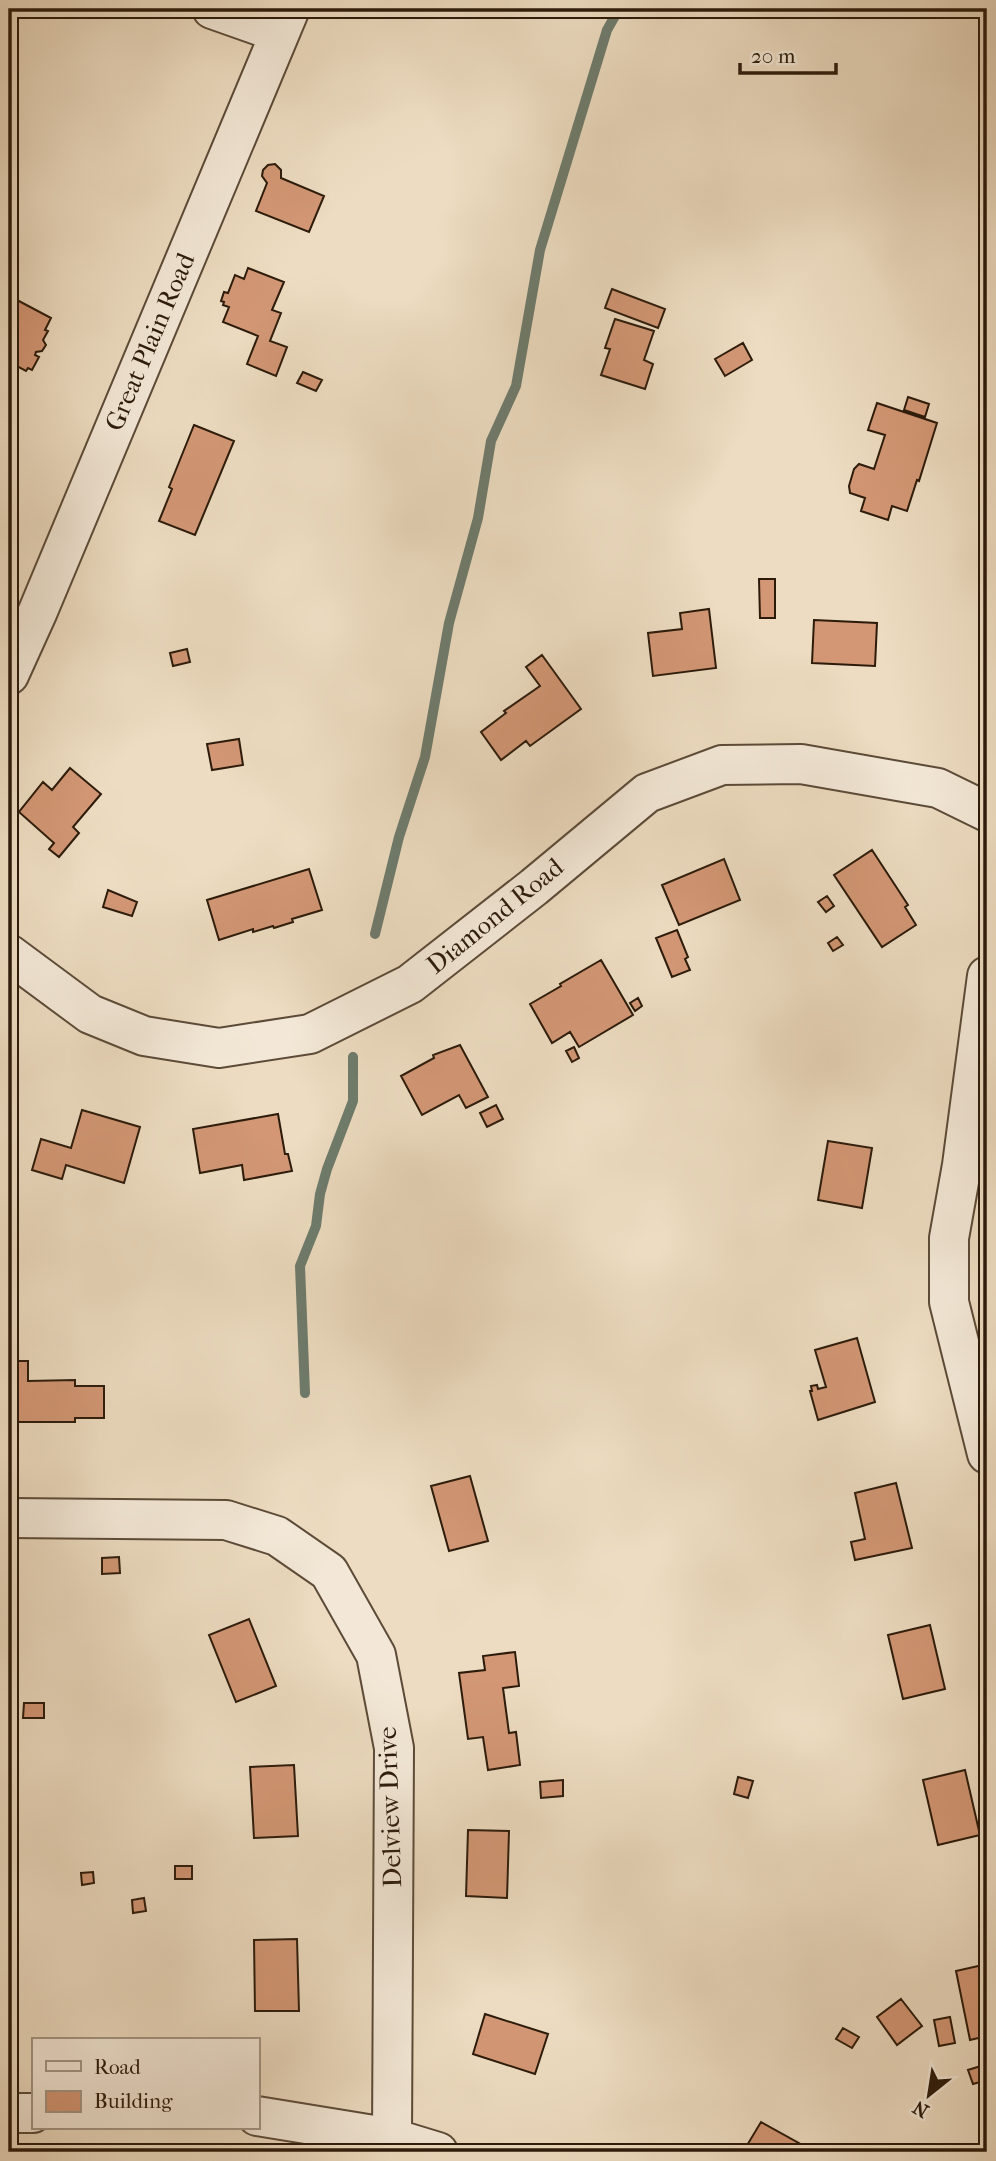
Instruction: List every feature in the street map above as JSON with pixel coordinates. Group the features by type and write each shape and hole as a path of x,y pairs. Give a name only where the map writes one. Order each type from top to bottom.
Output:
{"street":[{"path":"212,9 285,21"},
{"name":"Great Plain Road","path":"9,675 285,21"},
{"name":"Diamond Road","path":"9,954 90,1014 144,1036 219,1048 310,1034 410,984 534,887 646,793 722,765 801,764 938,788 987,812"},
{"path":"987,976 961,1165 948,1238 949,1302 987,1454"},
{"name":"Delview Drive","path":"9,1518 226,1520 277,1536 329,1572 376,1655 394,1748 392,2138"},
{"path":"9,2113 32,2113"},
{"path":"259,2116 392,2138 438,2152"}],"building":[{"path":"275,164 281,170 281,178 324,196 309,232 256,211 267,183 262,176 263,170 268,165"},
{"path":"248,268 284,282 272,310 281,313 270,341 287,347 276,376 247,364 258,336 223,322 229,307 221,301 224,292 228,293 235,275 244,279"},
{"path":"612,289 665,309 658,328 605,308"},
{"path":"17,300 51,318 43,340 46,345 42,351 36,352 35,355 39,357 32,370 28,368 26,371 9,362 9,310 11,311"},
{"path":"615,319 654,331 644,360 653,364 645,389 601,375 610,349 605,348"},
{"path":"743,343 752,360 725,376 715,359"},
{"path":"303,372 322,380 316,391 297,383"},
{"path":"908,397 929,404 925,417 904,410"},
{"path":"877,403 937,423 907,511 892,506 888,520 861,511 865,498 850,493 849,486 854,469 859,464 874,469 885,435 868,430"},
{"path":"194,425 234,441 195,535 159,521 172,489 169,487"},
{"path":"759,579 775,579 775,618 760,618"},
{"path":"709,609 716,668 653,676 648,633 682,629 680,613"},
{"path":"814,620 877,623 875,666 812,663"},
{"path":"187,649 190,662 173,666 170,653"},
{"path":"542,655 581,709 530,746 526,741 501,760 481,732 506,713 504,711 540,686 526,667"},
{"path":"239,739 243,765 212,770 207,744"},
{"path":"70,768 101,794 73,827 79,833 59,857 49,849 54,843 19,812 43,782 52,790"},
{"path":"872,850 908,905 905,907 916,925 882,947 834,875"},
{"path":"724,859 740,900 679,925 662,885"},
{"path":"309,869 322,910 292,919 293,922 274,928 273,926 253,932 253,929 219,940 207,900"},
{"path":"108,890 137,902 132,916 103,907"},
{"path":"827,896 834,906 826,912 818,902"},
{"path":"677,930 688,957 685,959 690,970 672,977 656,938"},
{"path":"837,937 843,945 833,951 828,943"},
{"path":"601,960 633,1015 579,1047 570,1032 552,1043 530,1004"},
{"path":"638,998 642,1006 635,1011 630,1003"},
{"path":"460,1045 488,1097 466,1108 459,1095 422,1115 401,1076 434,1058 433,1055"},
{"path":"574,1047 579,1058 572,1062 566,1051"},
{"path":"496,1105 503,1119 487,1127 480,1113"},
{"path":"82,1110 140,1127 124,1183 66,1165 62,1179 32,1170 41,1139 71,1148"},
{"path":"278,1114 285,1154 288,1154 292,1171 244,1180 242,1165 200,1173 193,1129"},
{"path":"828,1141 872,1148 862,1208 818,1200"},
{"path":"857,1338 875,1402 818,1420 811,1386 817,1385 818,1389 826,1387 815,1350"},
{"path":"9,1361 28,1361 28,1381 75,1380 75,1386 104,1386 104,1418 75,1418 75,1422 9,1422"},
{"path":"470,1476 488,1541 449,1551 431,1486"},
{"path":"896,1483 912,1548 855,1560 851,1542 865,1539 855,1493"},
{"path":"119,1557 120,1573 102,1574 102,1558"},
{"path":"249,1619 276,1686 236,1702 209,1635"},
{"path":"930,1625 945,1689 903,1699 888,1635"},
{"path":"515,1652 519,1686 503,1688 509,1733 516,1732 520,1765 488,1770 483,1737 468,1739 459,1673 485,1670 483,1656"},
{"path":"24,1703 44,1703 44,1718 23,1718"},
{"path":"294,1765 298,1836 254,1838 250,1767"},
{"path":"965,1770 980,1835 938,1845 923,1780"},
{"path":"738,1777 753,1781 748,1798 734,1794"},
{"path":"563,1780 563,1796 541,1798 540,1782"},
{"path":"468,1830 509,1831 507,1898 466,1896"},
{"path":"175,1866 192,1866 192,1879 175,1879"},
{"path":"93,1872 94,1883 82,1885 81,1873"},
{"path":"9,1877 18,1877 17,1894 9,1894"},
{"path":"144,1898 146,1911 133,1913 132,1900"},
{"path":"297,1939 299,2011 255,2011 254,1940"},
{"path":"987,1964 987,2036 970,2040 956,1971"},
{"path":"901,1999 922,2026 897,2045 877,2017"},
{"path":"485,2014 548,2034 535,2074 473,2054"},
{"path":"950,2017 955,2043 939,2046 934,2020"},
{"path":"843,2028 859,2037 852,2048 836,2039"},
{"path":"987,2064 987,2080 973,2084 968,2070"},
{"path":"761,2122 815,2152 743,2152"}],"waterway":[{"path":"375,934 399,837 425,757 449,623 478,518 491,441 516,386 540,250 607,30 619,9"},
{"path":"305,1393 300,1266 316,1226 320,1194 327,1169 353,1101 353,1057"}]}
